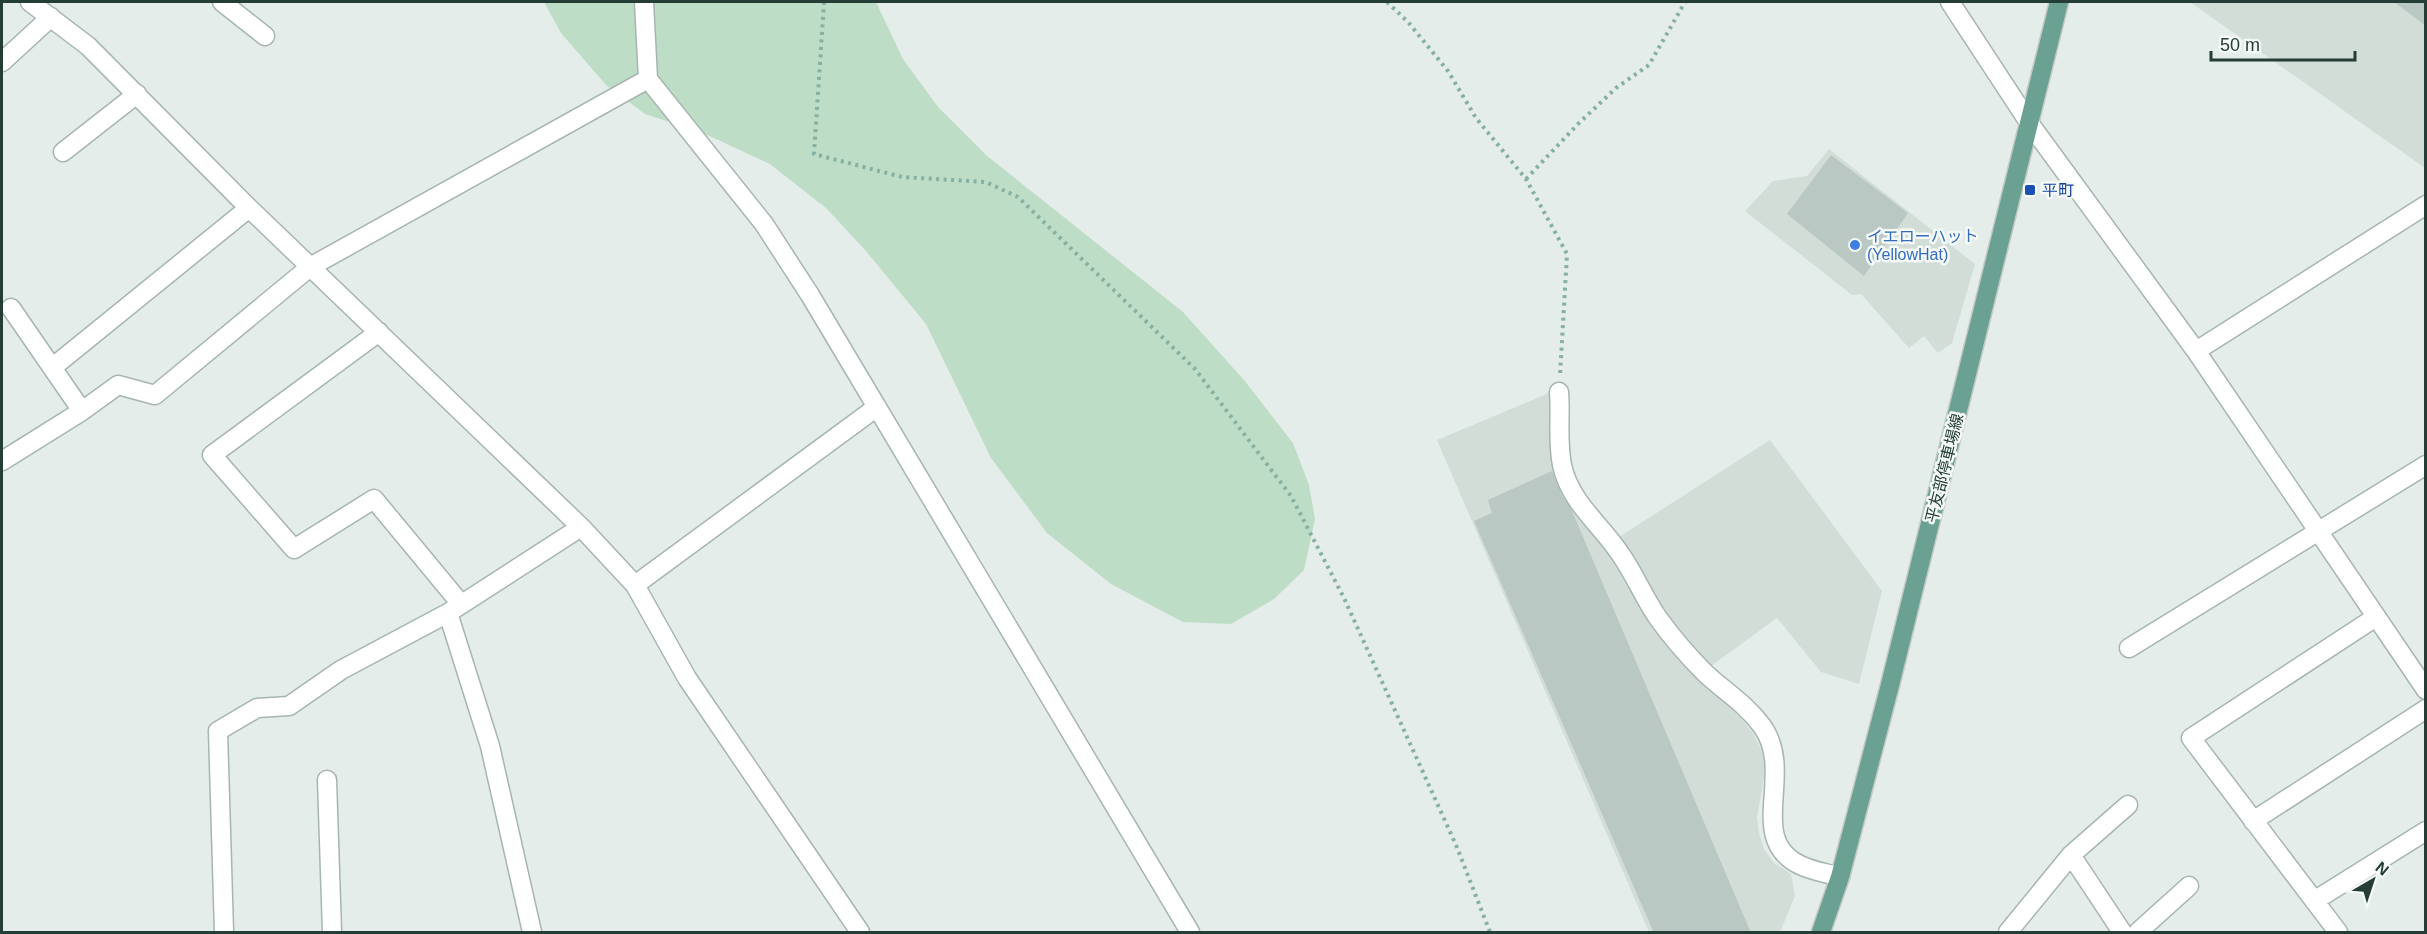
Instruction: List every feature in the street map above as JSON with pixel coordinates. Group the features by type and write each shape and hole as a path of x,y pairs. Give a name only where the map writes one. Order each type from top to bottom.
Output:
{"main road":[{"name":"平友部停車場線","path":"1821,933 1840,877 2059,2"}],"street":[{"path":"30,2 88,46 249,208 581,527 635,585 687,678 860,933"},
{"path":"222,2 265,36"},
{"path":"644,2 648,80 764,224 877,407 1190,933"},
{"path":"1950,2 2030,123 2196,351 2426,690"},
{"path":"2,62 51,17"},
{"path":"2,460 82,411 118,385 155,395 310,267 648,80"},
{"path":"63,152 137,94"},
{"path":"2196,351 2426,204"},
{"path":"53,367 249,208"},
{"path":"11,308 82,411"},
{"path":"379,332 212,455 294,549 374,499 454,609 490,746 532,933"},
{"path":"1559,392 1558,417 1562,465 1572,494 1621,554 1658,617 1705,673 1742,703 1763,727 1775,752 1776,782 1772,820 1773,837 1780,850 1800,865 1840,877"},
{"path":"635,585 877,407"},
{"path":"2129,648 2426,465"},
{"path":"224,933 218,731 257,708 289,706 341,670 454,609 581,527"},
{"path":"2338,933 2191,738 2376,617"},
{"path":"2253,820 2426,709"},
{"path":"327,780 332,933"},
{"path":"2008,933 2072,855 2128,805"},
{"path":"2314,901 2426,831"},
{"path":"2072,855 2122,933"},
{"path":"2138,933 2188,886"}],"path":[{"path":"824,2 814,154 902,177 986,182 1018,197 1195,369 1291,496 1344,598 1456,845 1490,933"},
{"path":"1387,2 1408,22 1448,71 1476,118 1526,179 1567,254 1559,392"},
{"path":"1526,179 1616,88 1649,65 1685,2"}],"shaded area":[{"path":"2190,2 2425,2 2425,168"},
{"path":"1829,149 1975,264 1952,343 1938,353 1924,336 1909,348 1861,294 1852,295 1745,211 1773,181 1807,176"},
{"path":"1549,393 1555,465 1605,546 1770,440 1882,591 1859,684 1821,672 1777,618 1696,677 1740,717 1753,733 1767,761 1757,817 1759,833 1764,849 1774,863 1791,874 1795,896 1780,932 1649,932 1437,440"}],"green space":[{"path":"544,2 876,2 903,59 938,107 986,155 1183,312 1244,380 1293,443 1309,485 1315,519 1304,570 1274,599 1231,624 1183,622 1111,584 1047,533 991,458 926,324 866,251 827,209 770,164 703,133 645,114 606,85 561,33"}],"building":[{"path":"2394,2 2426,2 2426,26"},
{"name":"イエローハット (YellowHat)","path":"1831,155 1908,213 1864,276 1787,214"},
{"path":"1552,471 1562,496 1572,511 1751,933 1654,933 1474,521 1492,513 1488,500"}],"place":[{"name":"平町","path":"2030,190"},
{"name":"イエローハット (YellowHat)","path":"1855,245"}]}
